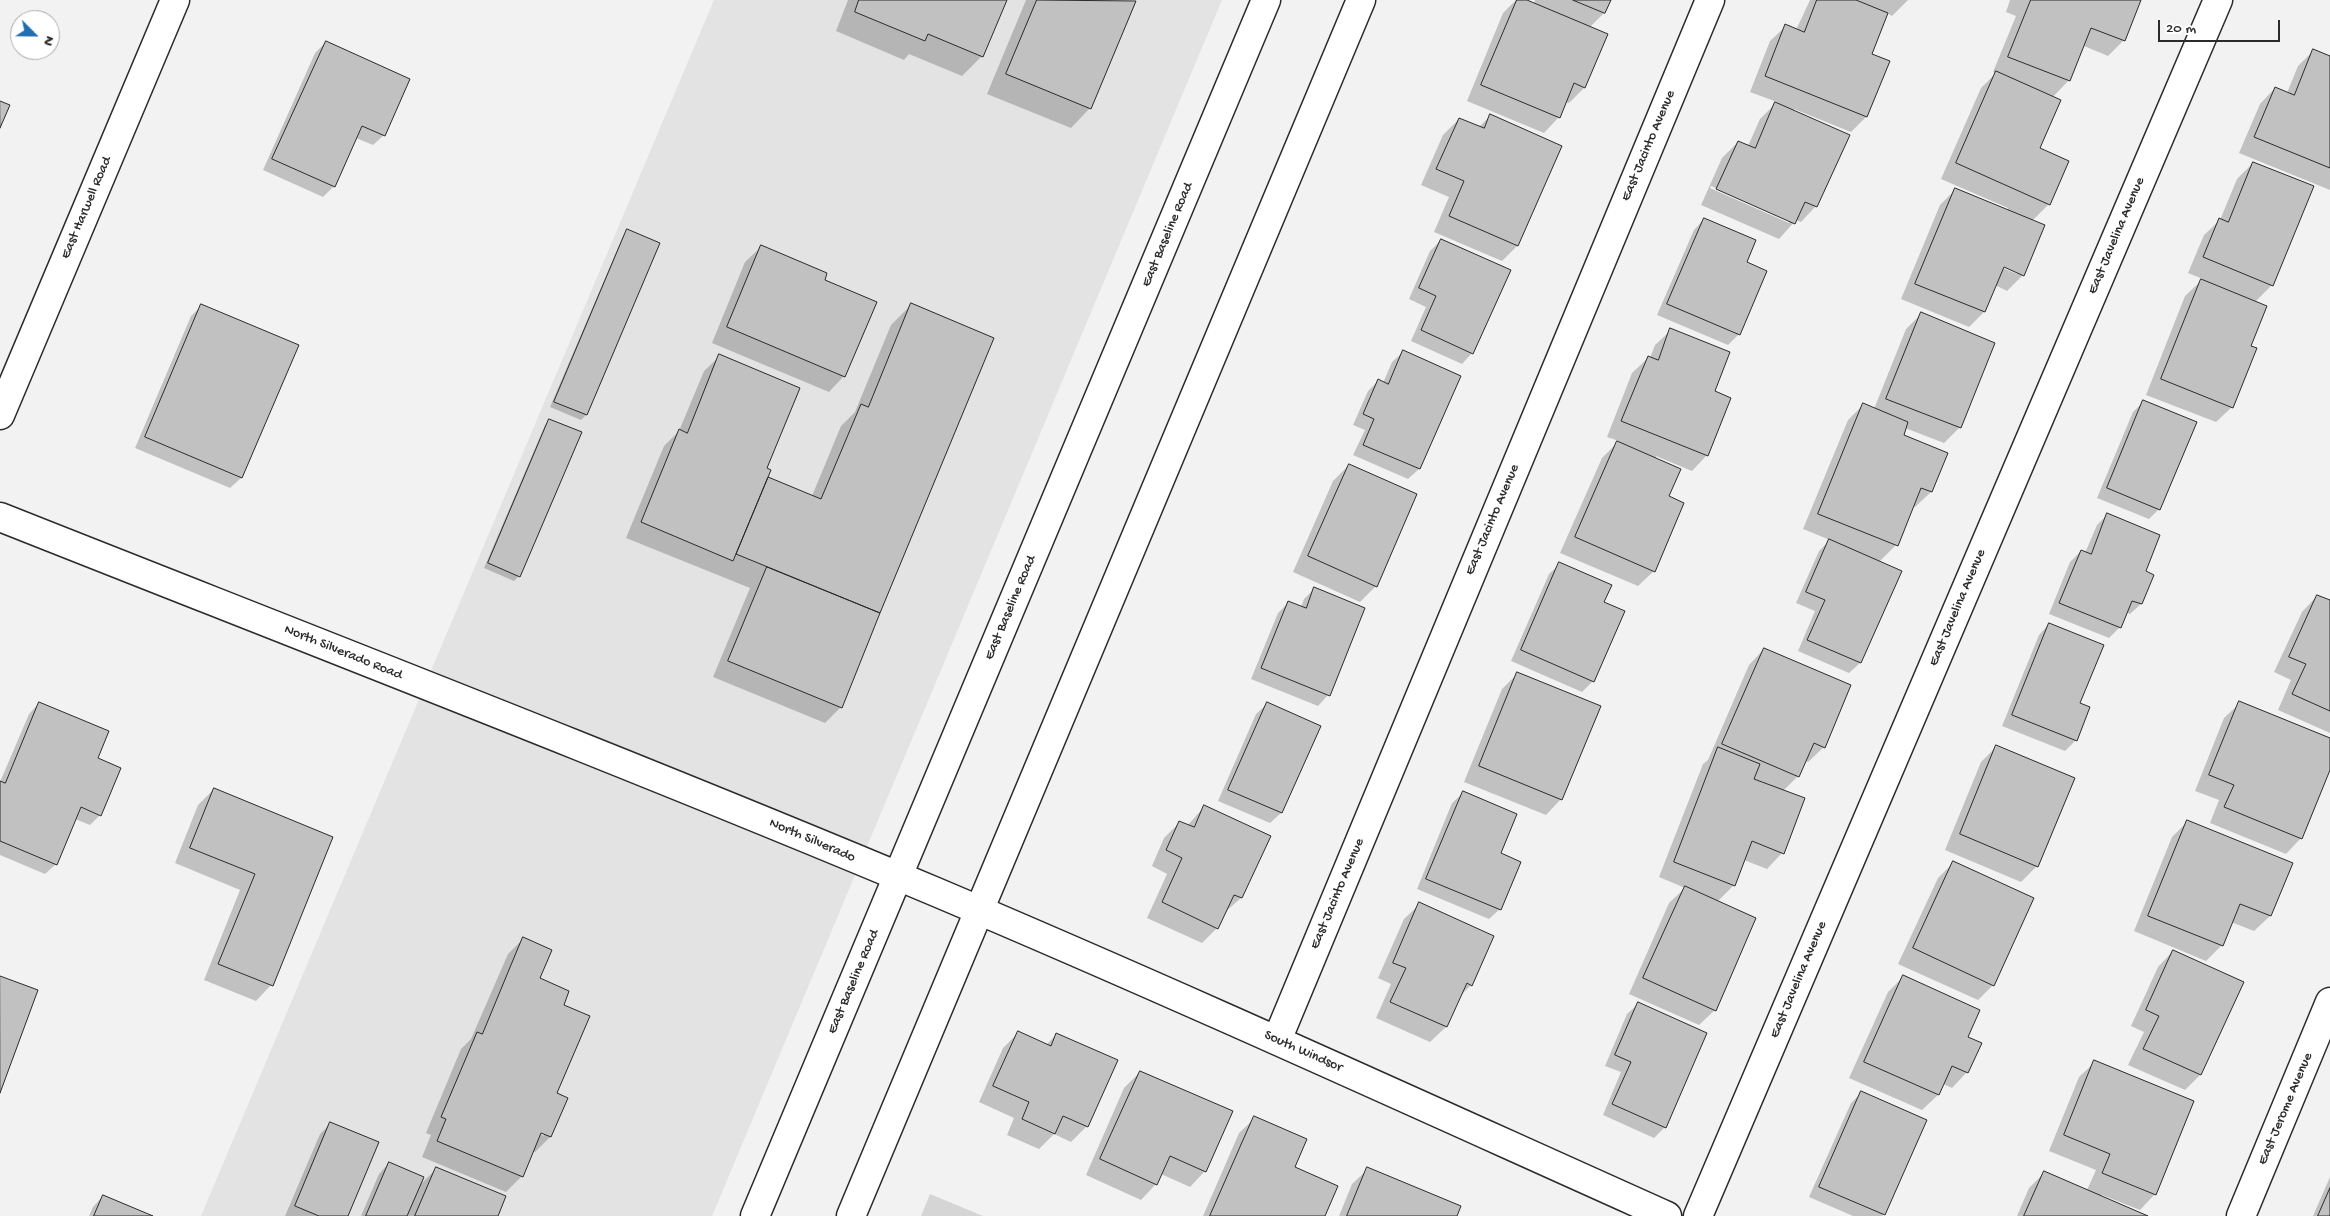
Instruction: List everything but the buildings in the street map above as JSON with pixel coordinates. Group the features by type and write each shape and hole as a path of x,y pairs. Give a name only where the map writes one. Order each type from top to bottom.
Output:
{"street":[{"name":"East Harwell Road","path":"0,415 175,0"},
{"name":"East Baseline Road","path":"755,1216 1266,0"},
{"path":"851,1216 1361,0"},
{"name":"East Jacinto Avenue","path":"1277,1040 1710,0"},
{"name":"East Javelina Avenue","path":"1698,1216 2218,0"},
{"name":"North Silverado Road","path":"0,517 686,790"},
{"name":"North Silverado","path":"686,790 938,893"},
{"name":"South Windsor","path":"938,893 1277,1040 1667,1216"},
{"name":"East Jerome Avenue","path":"2241,1216 2330,1002"}],"shaded area":[{"path":"714,0 1222,0 712,1216 201,1216"},
{"path":"930,1194 983,1216 921,1216"}]}
